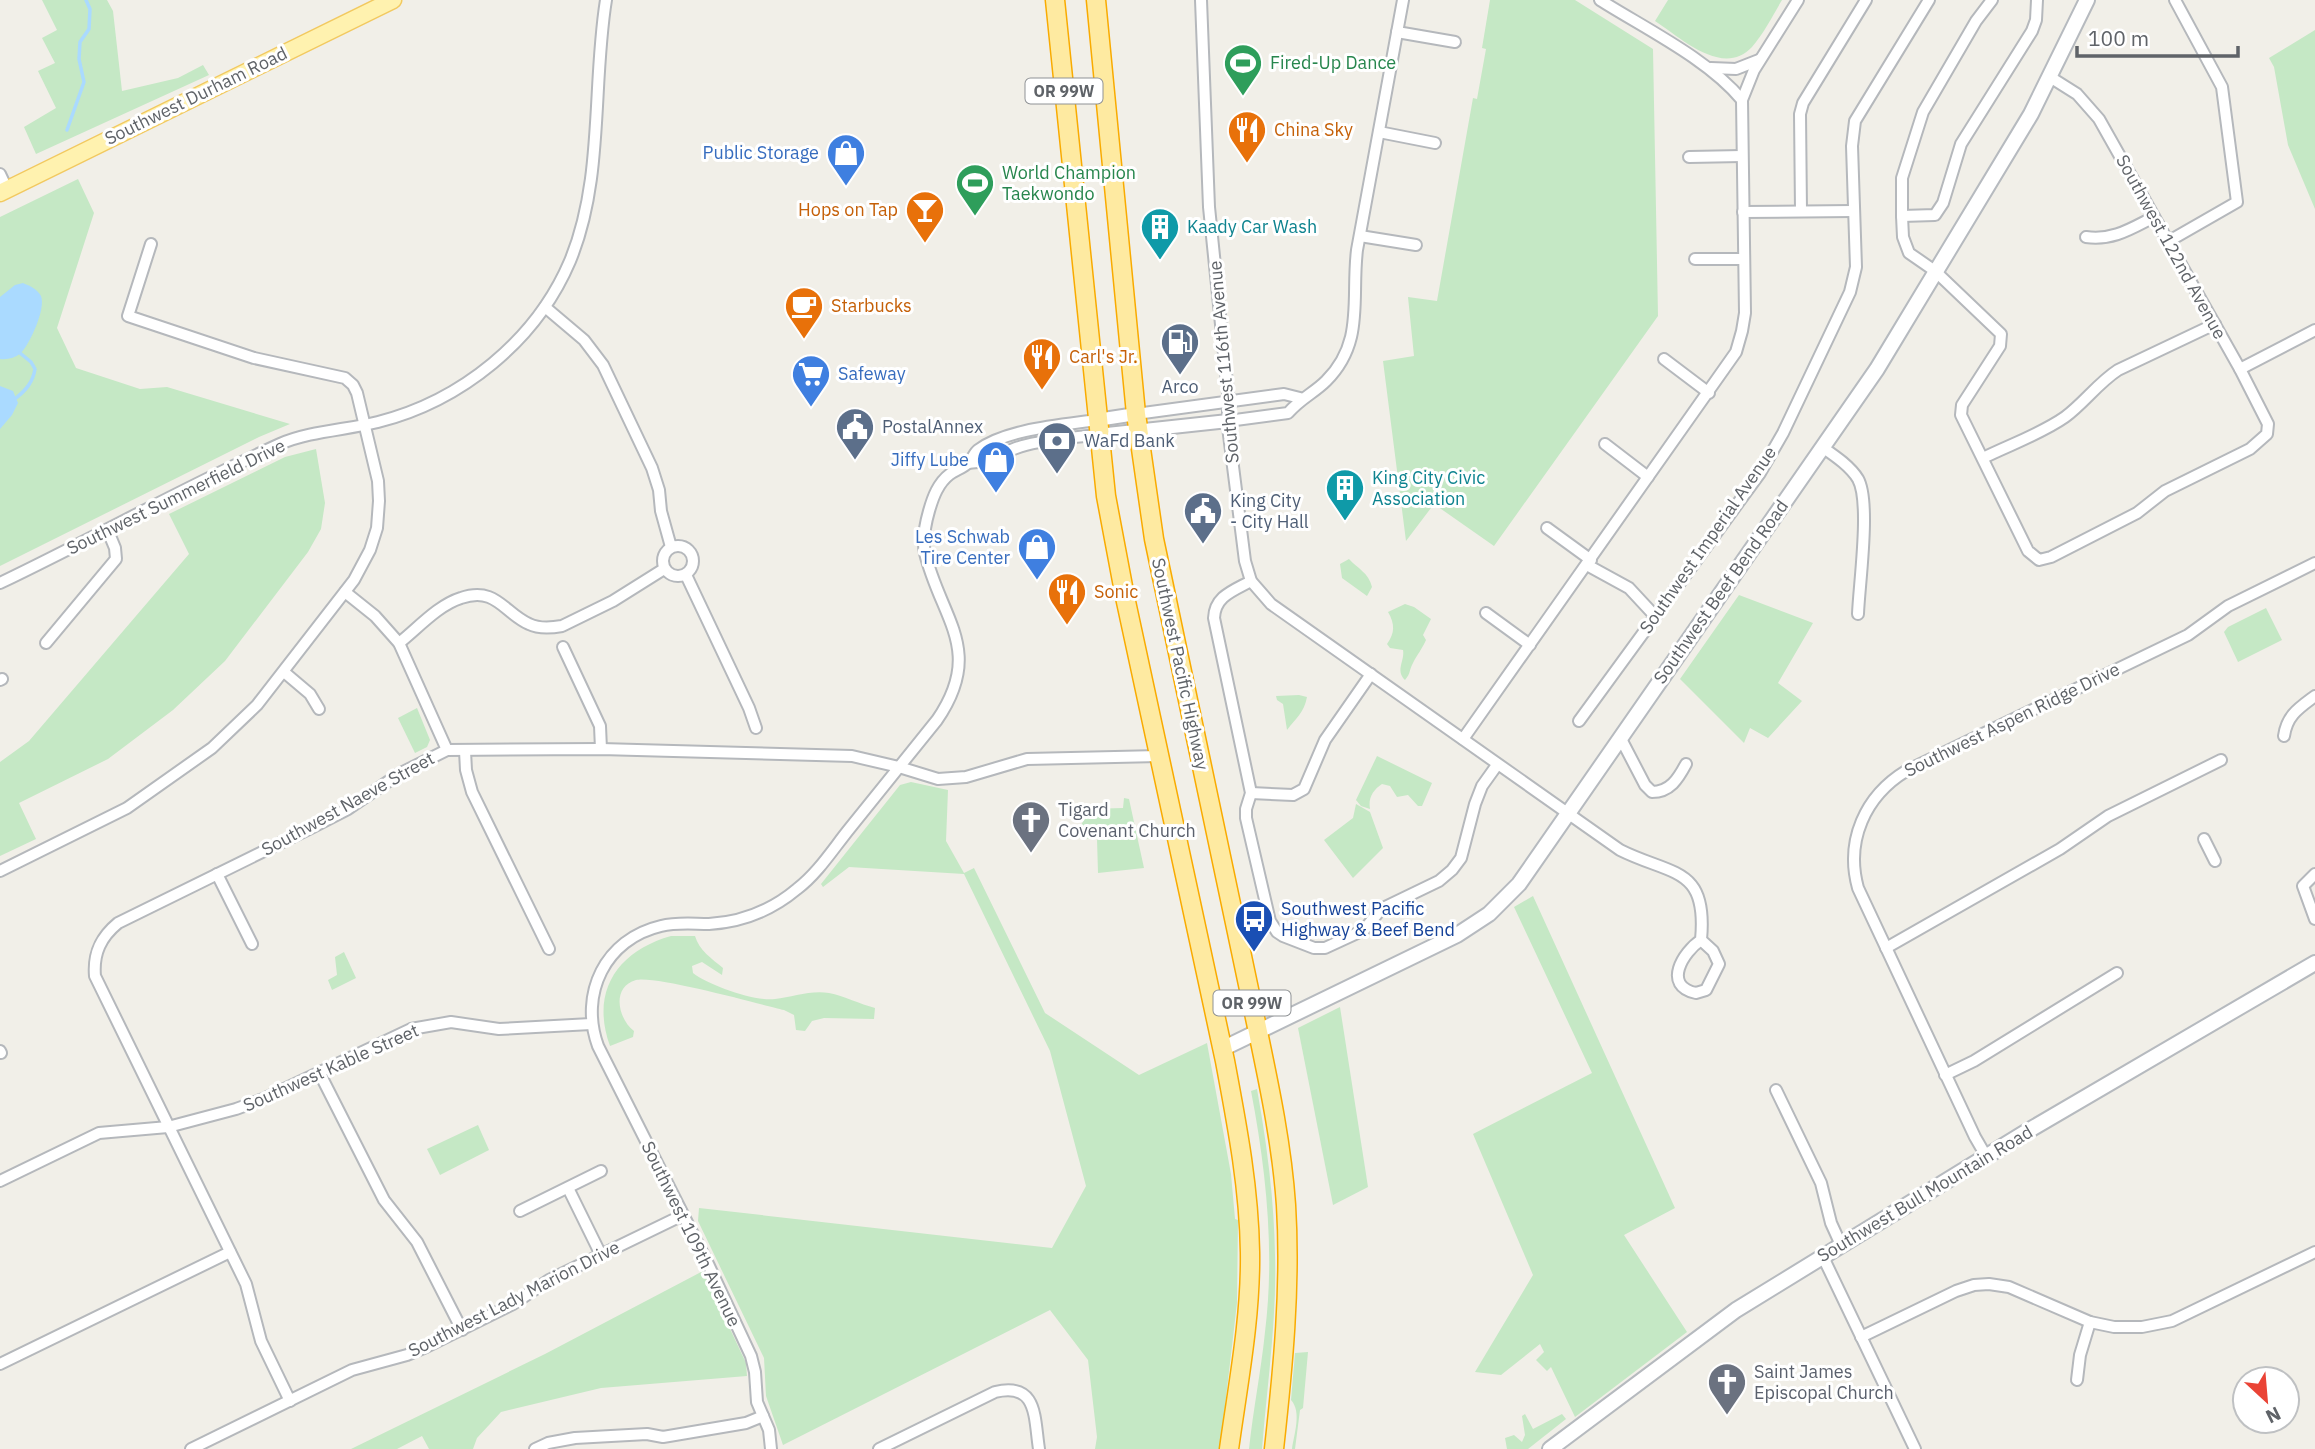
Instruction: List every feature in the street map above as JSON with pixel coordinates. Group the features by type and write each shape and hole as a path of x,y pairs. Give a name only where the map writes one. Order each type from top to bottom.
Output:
{"highway":[{"name":"OR 99W","path":"1055,0 1098,428 1113,538 1241,1146 1250,1254 1248,1305 1229,1449"},
{"name":"Southwest Pacific Highway","path":"1096,0 1137,423 1158,563 1273,1105 1286,1206 1286,1310 1274,1449"}],"main road":[{"name":"Southwest Durham Road","path":"4,191 393,0"},
{"name":"Southwest Beef Bend Road","path":"1222,1049 1474,925 1519,884 1877,369 2031,114 2087,0"},
{"name":"Southwest Bull Mountain Road","path":"1550,1449 1722,1319 1986,1156 2315,963"}],"street":[{"name":"Southwest Summerfield Drive","path":"0,583 289,440 366,425 417,410 462,386 504,354 545,307 570,262 585,212 606,0"},
{"name":"Southwest 116th Avenue","path":"1201,0 1209,207 1228,421 1245,561 1251,581 1270,604 1567,814 1620,850 1686,877 1702,906 1701,940"},
{"path":"591,1024 592,1000 597,979 608,960 620,948 634,936 652,928 671,924 731,921 758,913 784,900 816,872 943,710 956,682 959,662 956,631 931,572 924,537 936,490 951,473 968,463 983,463 1011,450 1098,428 1137,423 1228,421 1288,413 1300,398 1325,382 1352,341 1355,267 1403,0"},
{"path":"1600,0 1708,67 1727,82 1742,100"},
{"path":"1463,740 1736,352 1745,313 1742,100 1748,82 1798,0"},
{"path":"1801,211 1800,114 1803,103 1866,0"},
{"name":"Southwest Imperial Avenue","path":"1579,721 1760,473 1783,433 1850,292 1856,267 1852,146 1855,121 1929,0"},
{"path":"1992,0 1976,21 1923,112 1902,178 1903,237 1909,253 1935,271 2001,334 2000,346 1960,410 1983,458 2062,419 2081,405 2104,379 2118,370 2215,324"},
{"path":"2169,241 2237,202 2222,87 2175,0"},
{"path":"1902,216 1935,215 1943,202 1961,144 2032,30 2037,2"},
{"path":"1397,32 1455,42"},
{"path":"1708,67 1736,69 1762,58"},
{"name":"Southwest 122nd Avenue","path":"1983,458 2028,551 2039,560 2051,557 2137,513 2155,497 2250,449 2267,434 2268,424 2240,369 2091,108 2072,89 2050,77"},
{"path":"1379,132 1435,143"},
{"path":"1689,157 1742,156"},
{"path":"0,174 4,191"},
{"path":"1743,212 1853,211"},
{"path":"2086,237 2115,237 2154,217"},
{"path":"1360,236 1416,245"},
{"path":"0,871 127,808 212,748 239,724 284,672 345,592 370,550 378,517 377,481 366,425 353,385 345,378 254,358 128,316 151,244"},
{"path":"1695,259 1744,259"},
{"path":"545,307 584,340 603,365 652,468 671,547"},
{"path":"2240,369 2315,330"},
{"path":"1664,359 1709,393"},
{"path":"1137,423 1228,401 1284,394 1300,398"},
{"path":"1605,444 1648,477"},
{"path":"1822,447 1844,463 1858,480 1865,499 1858,614"},
{"path":"1547,528 1589,562 1635,593 1655,616"},
{"path":"46,643 116,559 108,531"},
{"path":"664,569 663,557 671,547 682,546 692,554 693,565 686,575"},
{"name":"Southwest Aspen Ridge Drive","path":"1986,1156 1861,897 1854,864 1855,841 1861,820 1874,796 1906,771 2188,635 2228,606 2315,563"},
{"path":"664,569 674,576 686,575"},
{"path":"399,643 446,606 460,598 476,595 502,603 528,624 562,626 613,601 664,569"},
{"path":"686,575 756,728"},
{"path":"1251,581 1222,598 1214,606 1214,618 1251,793 1245,809 1246,818 1270,921 1277,932 1314,948 1325,948 1359,932 1376,912 1438,881 1452,870 1461,858 1482,786 1497,765"},
{"path":"345,592 375,616 399,643 447,750"},
{"path":"1486,612 1530,645"},
{"path":"563,647 600,726 601,749"},
{"path":"284,672 310,694 319,709"},
{"path":"1251,793 1293,795 1304,789 1325,740 1370,674"},
{"path":"2284,736 2291,715 2315,696"},
{"path":"1620,737 1645,785 1652,792 1662,792 1669,788 1686,764"},
{"name":"Southwest Naeve Street","path":"290,1401 261,1341 246,1284 95,976 97,951 104,936 118,923 348,809 399,774 447,750 601,749 852,756 899,766 938,779 954,779 1027,759 1159,756"},
{"path":"465,751 466,770 472,792 549,949"},
{"path":"1886,948 2060,849 2108,816 2221,760"},
{"path":"2204,839 2215,861"},
{"path":"217,874 252,944"},
{"path":"2315,874 2303,886 2315,919"},
{"path":"1701,940 1713,951 1719,964 1706,990 1696,993 1681,986 1676,972 1691,946 1701,940"},
{"path":"1945,1075 1974,1061 2117,973"},
{"name":"Southwest Kable Street","path":"0,1181 99,1133 169,1127 236,1109 411,1029 451,1021 499,1029 591,1024"},
{"name":"Southwest 109th Avenue","path":"591,1024 598,1046 751,1356 757,1402 769,1430 771,1449"},
{"path":"319,1072 384,1200 417,1242 462,1330"},
{"path":"1776,1090 1821,1183 1831,1223 1841,1245"},
{"path":"520,1212 601,1171"},
{"path":"568,1188 601,1255"},
{"name":"Southwest Lady Marion Drive","path":"191,1449 352,1370 407,1355 462,1330 524,1298 549,1280 683,1215"},
{"path":"0,1364 230,1252"},
{"path":"1861,1337 1956,1291 1974,1285 1989,1284 2009,1287 2090,1322 2114,1327 2141,1327 2176,1321 2315,1252"},
{"path":"1823,1257 1915,1449"},
{"path":"2077,1380 2080,1355 2090,1322"},
{"path":"879,1449 995,1392 1008,1389 1020,1390 1033,1407 1039,1449"},
{"path":"535,1449 548,1443 575,1438 647,1434 663,1437 746,1423 763,1416"}],"green space":[{"path":"42,0 107,0 113,11 122,91 178,78 203,65 209,75 36,154 24,127 56,108 38,71 55,63 42,38 57,30"},
{"path":"1490,0 1575,0 1653,49 1658,316 1494,546 1434,504 1406,541 1383,361 1414,356 1408,297 1437,301 1473,98 1477,99 1486,49 1482,48"},
{"path":"1668,0 1782,0 1752,47 1741,55 1728,58 1702,52 1655,21"},
{"path":"2315,30 2315,209 2288,145 2274,67 2269,58"},
{"path":"78,179 94,213 57,328 76,368 140,389 167,387 290,424 0,566 0,217"},
{"path":"316,449 325,503 321,529 308,552 225,661 173,710 108,759 19,803 36,839 0,856 0,762 29,741 189,554 169,514 285,457"},
{"path":"1349,559 1366,574 1370,582 1372,587 1367,596 1342,578 1340,564"},
{"path":"1739,595 1813,623 1778,683 1802,701 1768,738 1750,728 1744,743 1680,679"},
{"path":"1405,604 1431,619 1423,635 1426,640 1405,680 1400,669 1403,650 1390,648 1387,644 1393,628 1388,612"},
{"path":"2266,608 2282,640 2238,662 2224,632 2228,627"},
{"path":"1276,696 1307,697 1306,703 1287,730 1283,704"},
{"path":"417,708 430,740 427,747 415,753 398,718"},
{"path":"1377,756 1432,783 1422,806 1418,806 1408,795 1397,797 1390,786 1382,784 1372,795 1370,809 1361,806 1356,800"},
{"path":"911,782 948,790 946,841 964,873 974,868 1045,1013 1139,1075 1207,1043 1231,1174 1235,1219 1238,1220 1237,1303 1220,1449 1095,1449 1097,1437 1088,1360 1050,1310 783,1445 766,1396 764,1358 698,1221 699,1208 1052,1248 1086,1186 1050,1051 964,874 849,867 823,887 821,884 900,785"},
{"path":"1124,798 1129,799 1144,868 1098,873 1097,839 1077,838 1079,830 1087,809 1123,808"},
{"path":"1356,804 1370,812 1383,848 1353,878 1324,840 1353,818"},
{"path":"1533,896 1675,1208 1624,1235 1687,1332 1575,1417 1551,1367 1547,1371 1536,1360 1544,1352 1540,1344 1501,1375 1475,1372 1533,1275 1473,1134 1592,1073 1514,907"},
{"path":"671,936 695,936 710,958 723,968 722,975 702,962 692,966 693,973 721,987 767,999 829,993 875,1008 874,1019 824,1018 812,1021 805,1031 796,1030 794,1015 784,1010 685,986 636,980 623,989 620,996 621,1011 628,1026 634,1031 633,1037 610,1046 604,1008 613,976 636,952"},
{"path":"344,952 356,978 332,990 328,980 337,975 335,957"},
{"path":"1340,1007 1368,1187 1333,1205 1298,1028"},
{"path":"1257,1089 1272,1192 1275,1279 1262,1449 1249,1449 1265,1332 1269,1272 1265,1180 1251,1091"},
{"path":"478,1125 489,1150 440,1175 427,1149"},
{"path":"703,1271 746,1363 747,1376 601,1388 501,1412 477,1438 473,1449 429,1449 422,1436 397,1449 351,1449 545,1354"},
{"path":"1308,1352 1303,1408 1300,1410 1295,1449 1292,1449 1297,1417 1291,1400 1295,1353"},
{"path":"1525,1414 1533,1429 1562,1414 1566,1419 1528,1449 1507,1449 1505,1438 1514,1435 1522,1442 1525,1435 1522,1416"}],"water":[{"path":"23,283 41,296 39,317 29,342 21,353 0,359 0,297 15,285"},
{"path":"0,386 13,391 18,403 0,429"}],"waterway":[{"path":"67,130 84,82 79,59 80,42 89,29 90,9 86,0"},
{"path":"16,398 33,378 35,369 20,353"}],"place":[{"name":"Fired-Up Dance","path":"1243,97"},
{"name":"China Sky","path":"1247,164"},
{"name":"Public Storage","path":"846,187"},
{"name":"World Champion Taekwondo","path":"975,217"},
{"name":"Hops on Tap","path":"925,244"},
{"name":"Kaady Car Wash","path":"1160,261"},
{"name":"Starbucks","path":"804,340"},
{"name":"Arco","path":"1180,376"},
{"name":"Carl's Jr.","path":"1042,391"},
{"name":"Safeway","path":"811,408"},
{"name":"PostalAnnex","path":"855,461"},
{"name":"WaFd Bank","path":"1057,475"},
{"name":"Jiffy Lube","path":"996,494"},
{"name":"King City Civic Association","path":"1345,522"},
{"name":"King City - City Hall","path":"1203,545"},
{"name":"Les Schwab Tire Center","path":"1037,581"},
{"name":"Sonic","path":"1067,626"},
{"name":"Tigard Covenant Church","path":"1031,854"},
{"name":"Southwest Pacific Highway & Beef Bend","path":"1254,953"},
{"name":"Saint James Episcopal Church","path":"1727,1416"}]}
